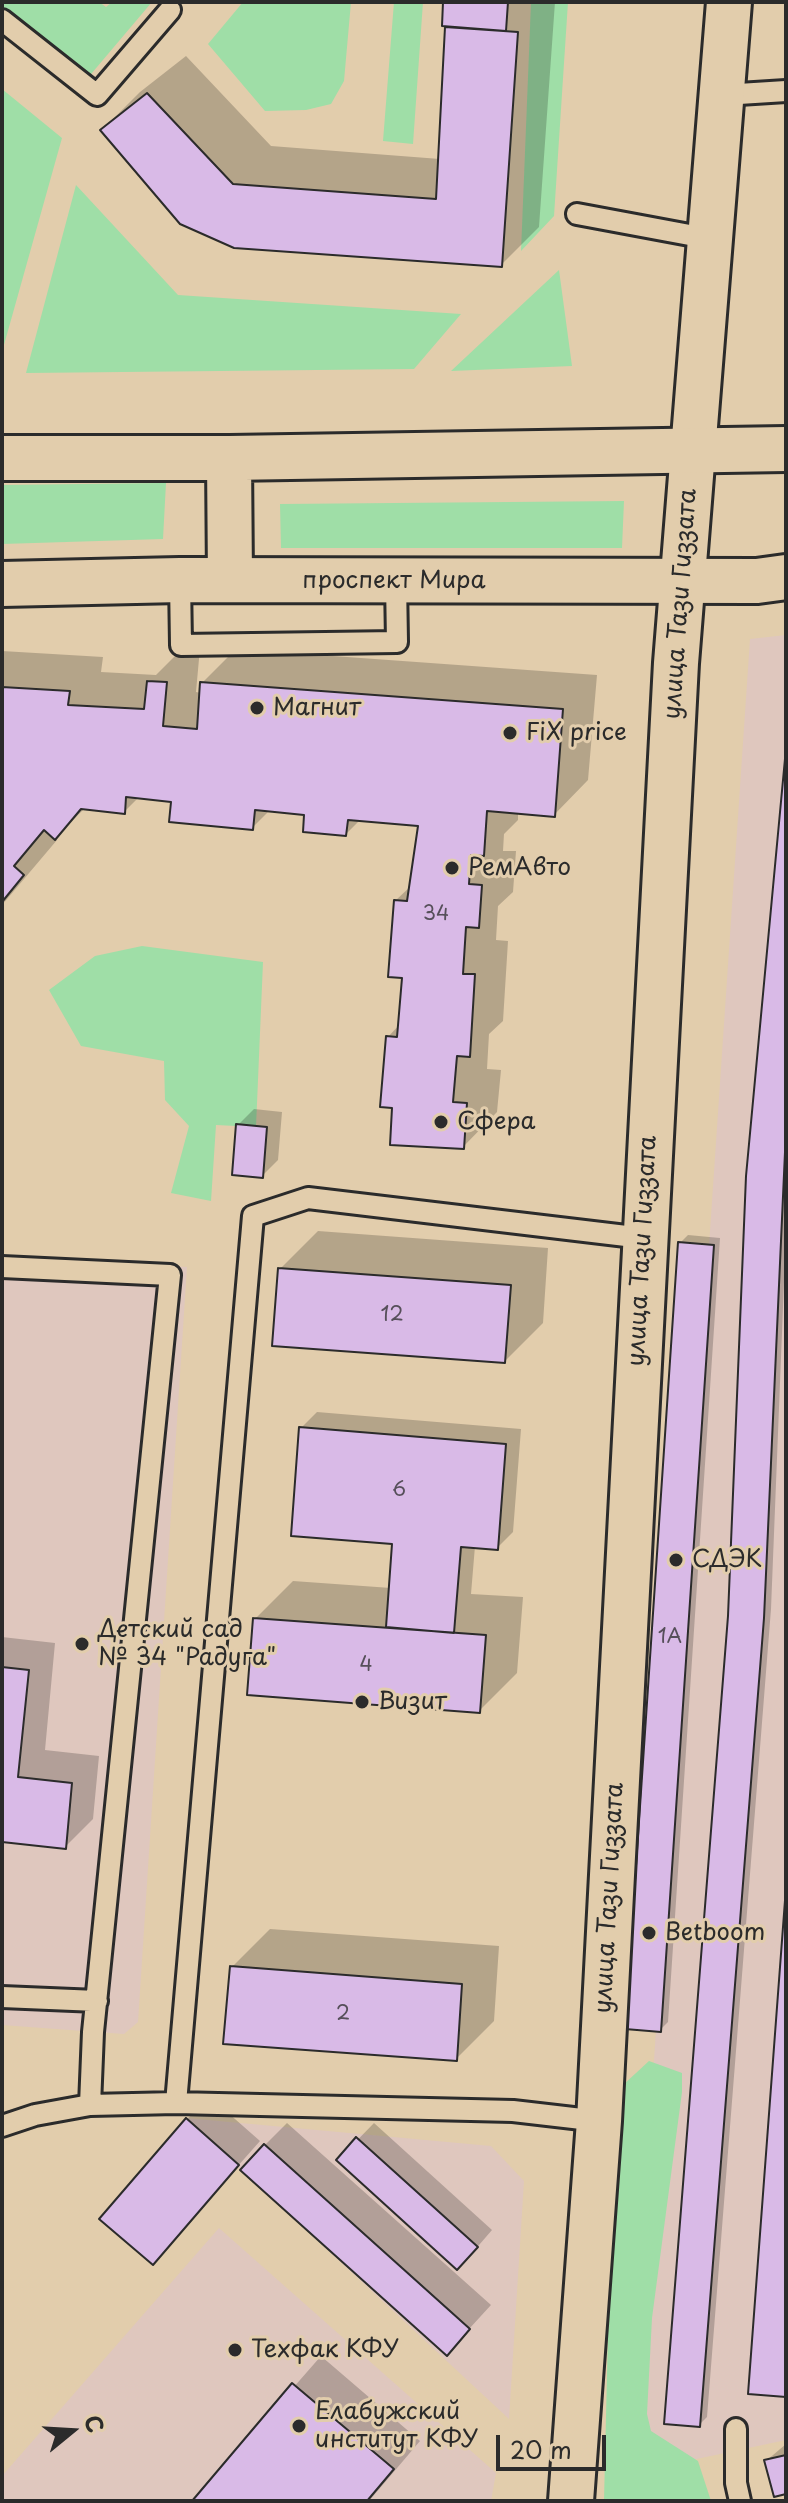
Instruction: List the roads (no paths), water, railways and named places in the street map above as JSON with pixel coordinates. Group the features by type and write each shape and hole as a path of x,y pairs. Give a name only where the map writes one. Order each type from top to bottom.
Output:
{"street":[{"name":"улица Тази Гиззата","path":"571,2501 599,2121 643,1238 681,580 729,2"},
{"path":"2,458 229,458 786,449"},
{"path":"229,458 230,580"},
{"name":"проспект Мира","path":"2,584 180,580 757,581 786,577"}],"lane":[{"path":"2,20 97,95 170,10"},
{"path":"723,95 786,91"},
{"path":"577,214 711,239"},
{"path":"180,580 181,645 397,642 396,581"},
{"path":"176,2103 253,1216 308,1198 643,1238"},
{"path":"2,1267 170,1275 97,2001 90,2105"},
{"path":"2,1997 97,2001"},
{"path":"2,2126 35,2115 90,2105 176,2103 513,2111 599,2121"},
{"path":"736,2429 736,2483 740,2501"}],"place":[{"name":"Магнит","path":"257,708"},
{"name":"FiX price","path":"510,733"},
{"name":"РемАвто","path":"452,868"},
{"name":"Сфера","path":"441,1122"},
{"name":"СДЭК","path":"676,1560"},
{"name":"Детский сад № 34 \"Радуга\"","path":"82,1644"},
{"name":"Визит","path":"362,1702"},
{"name":"Betboom","path":"649,1933"},
{"name":"Техфак КФУ","path":"235,2350"},
{"name":"Елабужский институт КФУ","path":"299,2426"}]}
